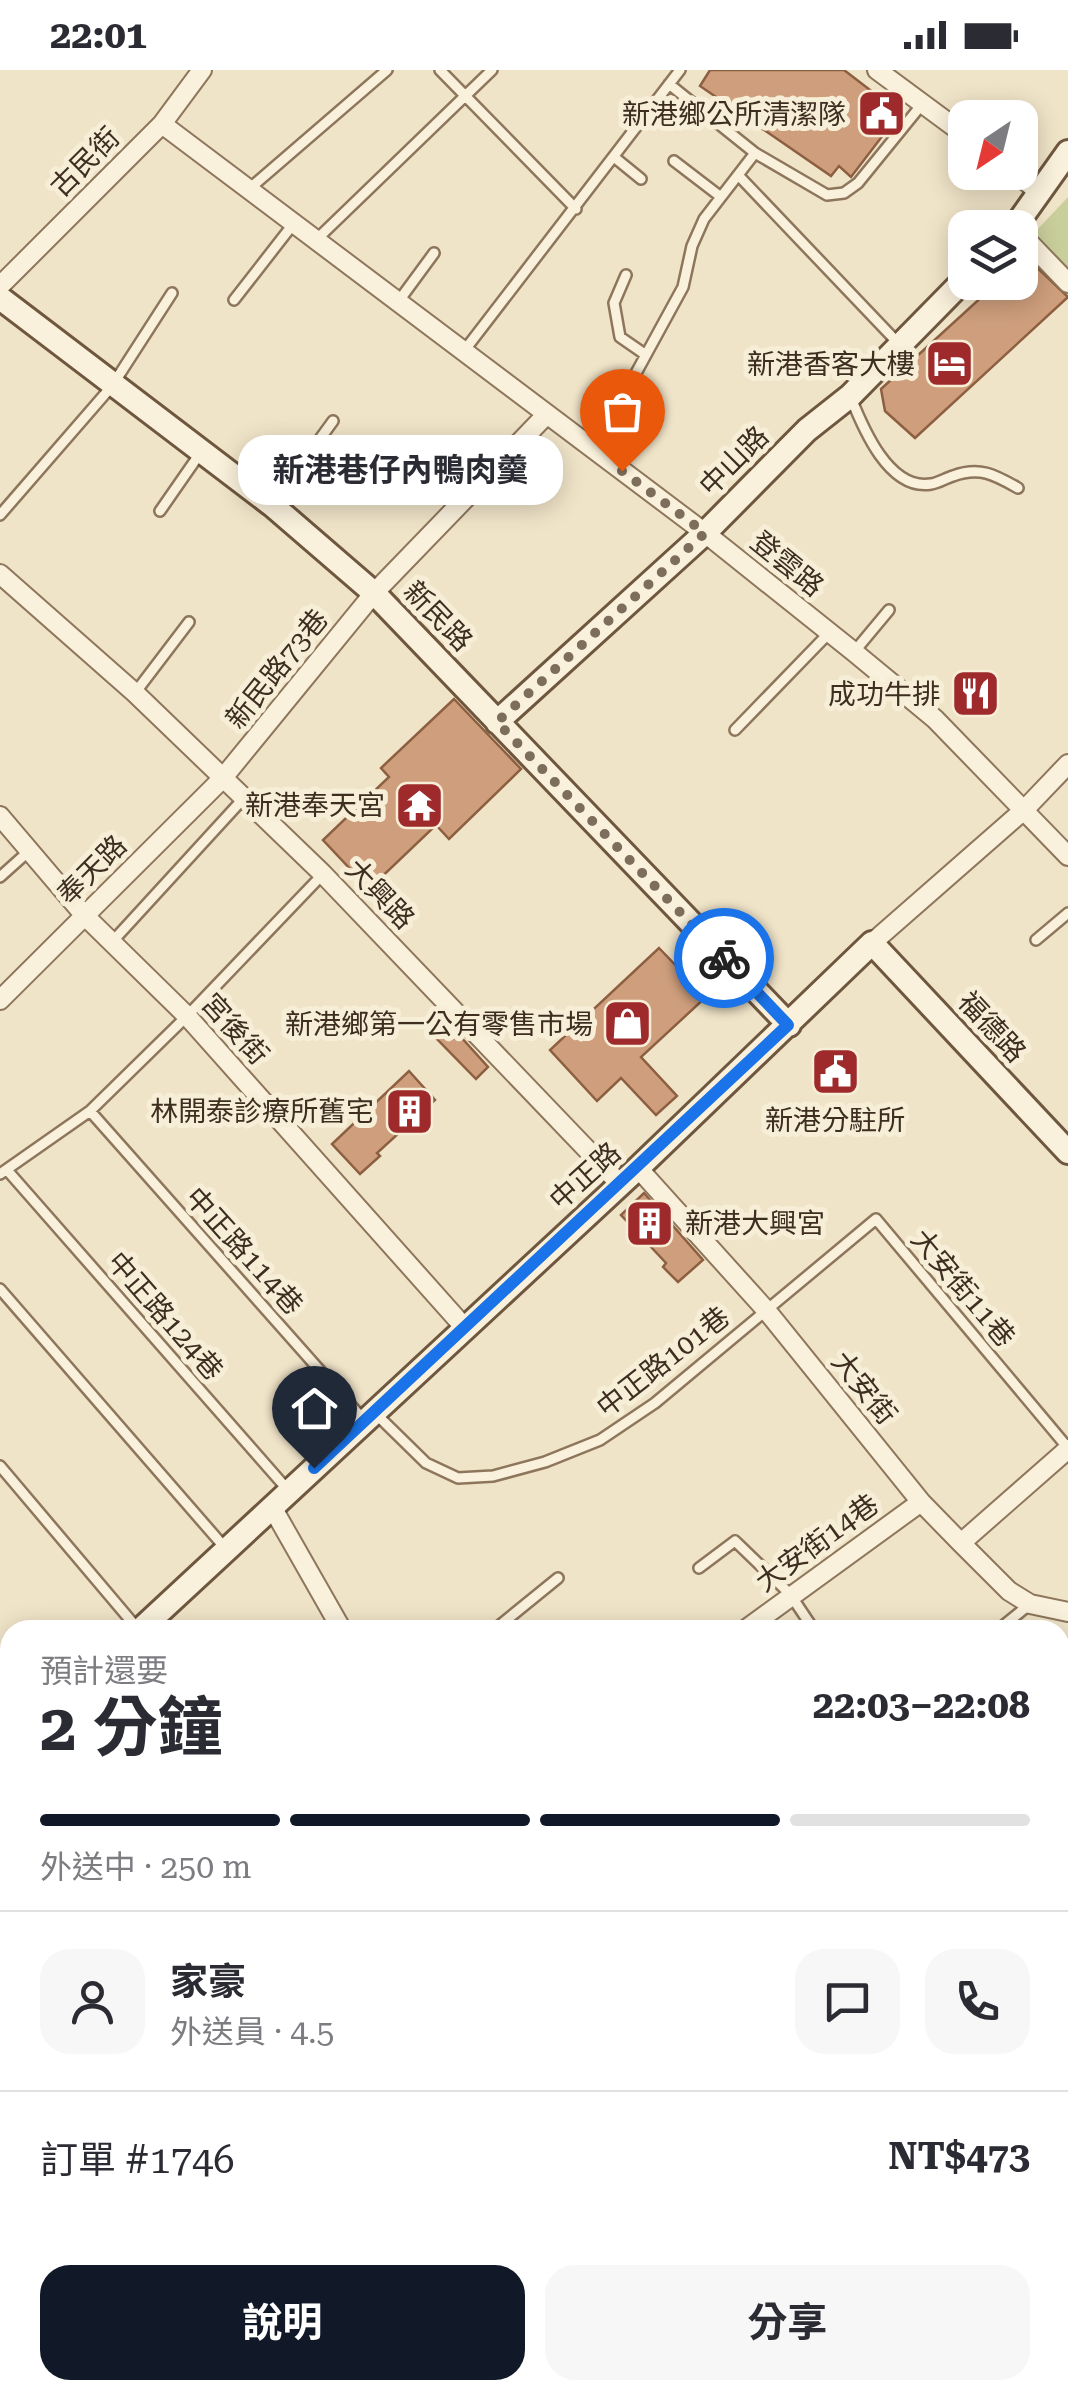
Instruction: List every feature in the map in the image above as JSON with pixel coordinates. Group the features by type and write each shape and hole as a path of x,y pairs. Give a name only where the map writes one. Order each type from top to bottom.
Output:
{"main road":[{"path":"1025,210 1066,161"},
{"name":"新民路","path":"0,298 272,504 374,593 788,1025"},
{"name":"中山路","path":"497,722 705,533 948,298"},
{"name":"中正路","path":"151,1620 629,1176 872,944"},
{"name":"福德路","path":"872,944 1068,1152"}],"street":[{"name":"古民街","path":"0,286 162,124 202,70"},
{"path":"877,70 948,122"},
{"name":"登雲路","path":"162,124 705,533 830,632 935,719 1068,856"},
{"path":"1038,253 1068,284"},
{"name":"新民路73巷","path":"222,779 374,593 547,414"},
{"name":"大興路","path":"0,574 135,693 629,1176"},
{"name":"中正路","path":"872,944 1025,810 1068,764"},
{"name":"奉天路","path":"0,1000 222,779"},
{"name":"宮後街","path":"0,816 85,916 187,1016 465,1328"},
{"name":"大安街","path":"629,1176 766,1310 921,1502 960,1543 1009,1591 1030,1604 1068,1612"},
{"path":"960,1543 1068,1448"},
{"path":"280,1499 337,1620"},
{"name":"大安街14巷","path":"757,1620 921,1502"}],"lane":[{"path":"249,189 387,70"},
{"path":"440,70 576,209"},
{"path":"316,240 492,70"},
{"path":"464,351 680,70"},
{"path":"669,84 755,153 827,195 858,184 923,103"},
{"path":"594,450 682,287 692,246 704,219 755,153"},
{"path":"614,156 641,179"},
{"path":"674,160 721,198"},
{"path":"738,175 902,346"},
{"path":"234,300 294,223"},
{"path":"398,302 434,253"},
{"path":"626,275 614,303 620,338 646,355"},
{"path":"0,515 112,386 172,294"},
{"path":"850,396 870,444 902,477 928,485 959,474 988,470 1018,488"},
{"path":"272,504 333,421"},
{"path":"160,511 201,452"},
{"path":"854,652 890,610"},
{"path":"135,693 189,622"},
{"path":"735,730 830,632"},
{"path":"112,942 244,799"},
{"path":"0,877 29,851"},
{"path":"4,1172 90,1111 324,874"},
{"path":"1036,940 1068,913"},
{"name":"中正路114巷","path":"90,1111 369,1416"},
{"name":"中正路124巷","path":"4,1172 280,1499"},
{"name":"大安街11巷","path":"766,1310 876,1219 1068,1448"},
{"path":"0,1289 226,1549"},
{"name":"中正路101巷","path":"369,1416 426,1463 458,1478 493,1476 600,1440 655,1402 766,1310"},
{"path":"0,1466 131,1620"},
{"path":"700,1568 735,1541 790,1594 807,1620"},
{"path":"506,1620 558,1578"},
{"path":"1010,1620 1030,1604"}],"green space":[{"path":"1068,197 1068,269 1040,243 1038,229"}],"building":[{"path":"710,70 844,70 900,113 851,177 839,166 831,176 700,86"},
{"name":"新港香客大樓","path":"1038,268 1068,297 915,438 885,411 881,389 978,300 1038,300"},
{"name":"新港奉天宮","path":"454,699 521,769 449,839 436,825 369,889 323,840 389,777 381,768"},
{"name":"新港鄉第一公有零售市場","path":"659,948 706,997 641,1057 677,1096 656,1115 621,1078 597,1101 550,1050"},
{"path":"451,1026 488,1067 476,1079 437,1039"},
{"path":"409,1071 435,1100 377,1153 380,1156 360,1174 332,1144"},
{"path":"644,1193 703,1260 678,1282 663,1267 666,1263 621,1215"}],"way so far":[{"path":"622,471 705,533 497,722 724,958"}],"place":[{"name":"新港鄉公所清潔隊","path":"881,114"},
{"name":"新港香客大樓","path":"950,364"},
{"name":"新港巷仔內鴨肉羹","path":"622,471"},
{"name":"成功牛排","path":"975,694"},
{"name":"新港奉天宮","path":"420,805"},
{"name":"新港鄉第一公有零售市場","path":"628,1024"},
{"name":"新港分駐所","path":"835,1072"},
{"name":"林開泰診療所舊宅","path":"409,1111"},
{"name":"新港大興宮","path":"650,1223"}],"route":[{"path":"314,1468 788,1025 724,958"}]}
